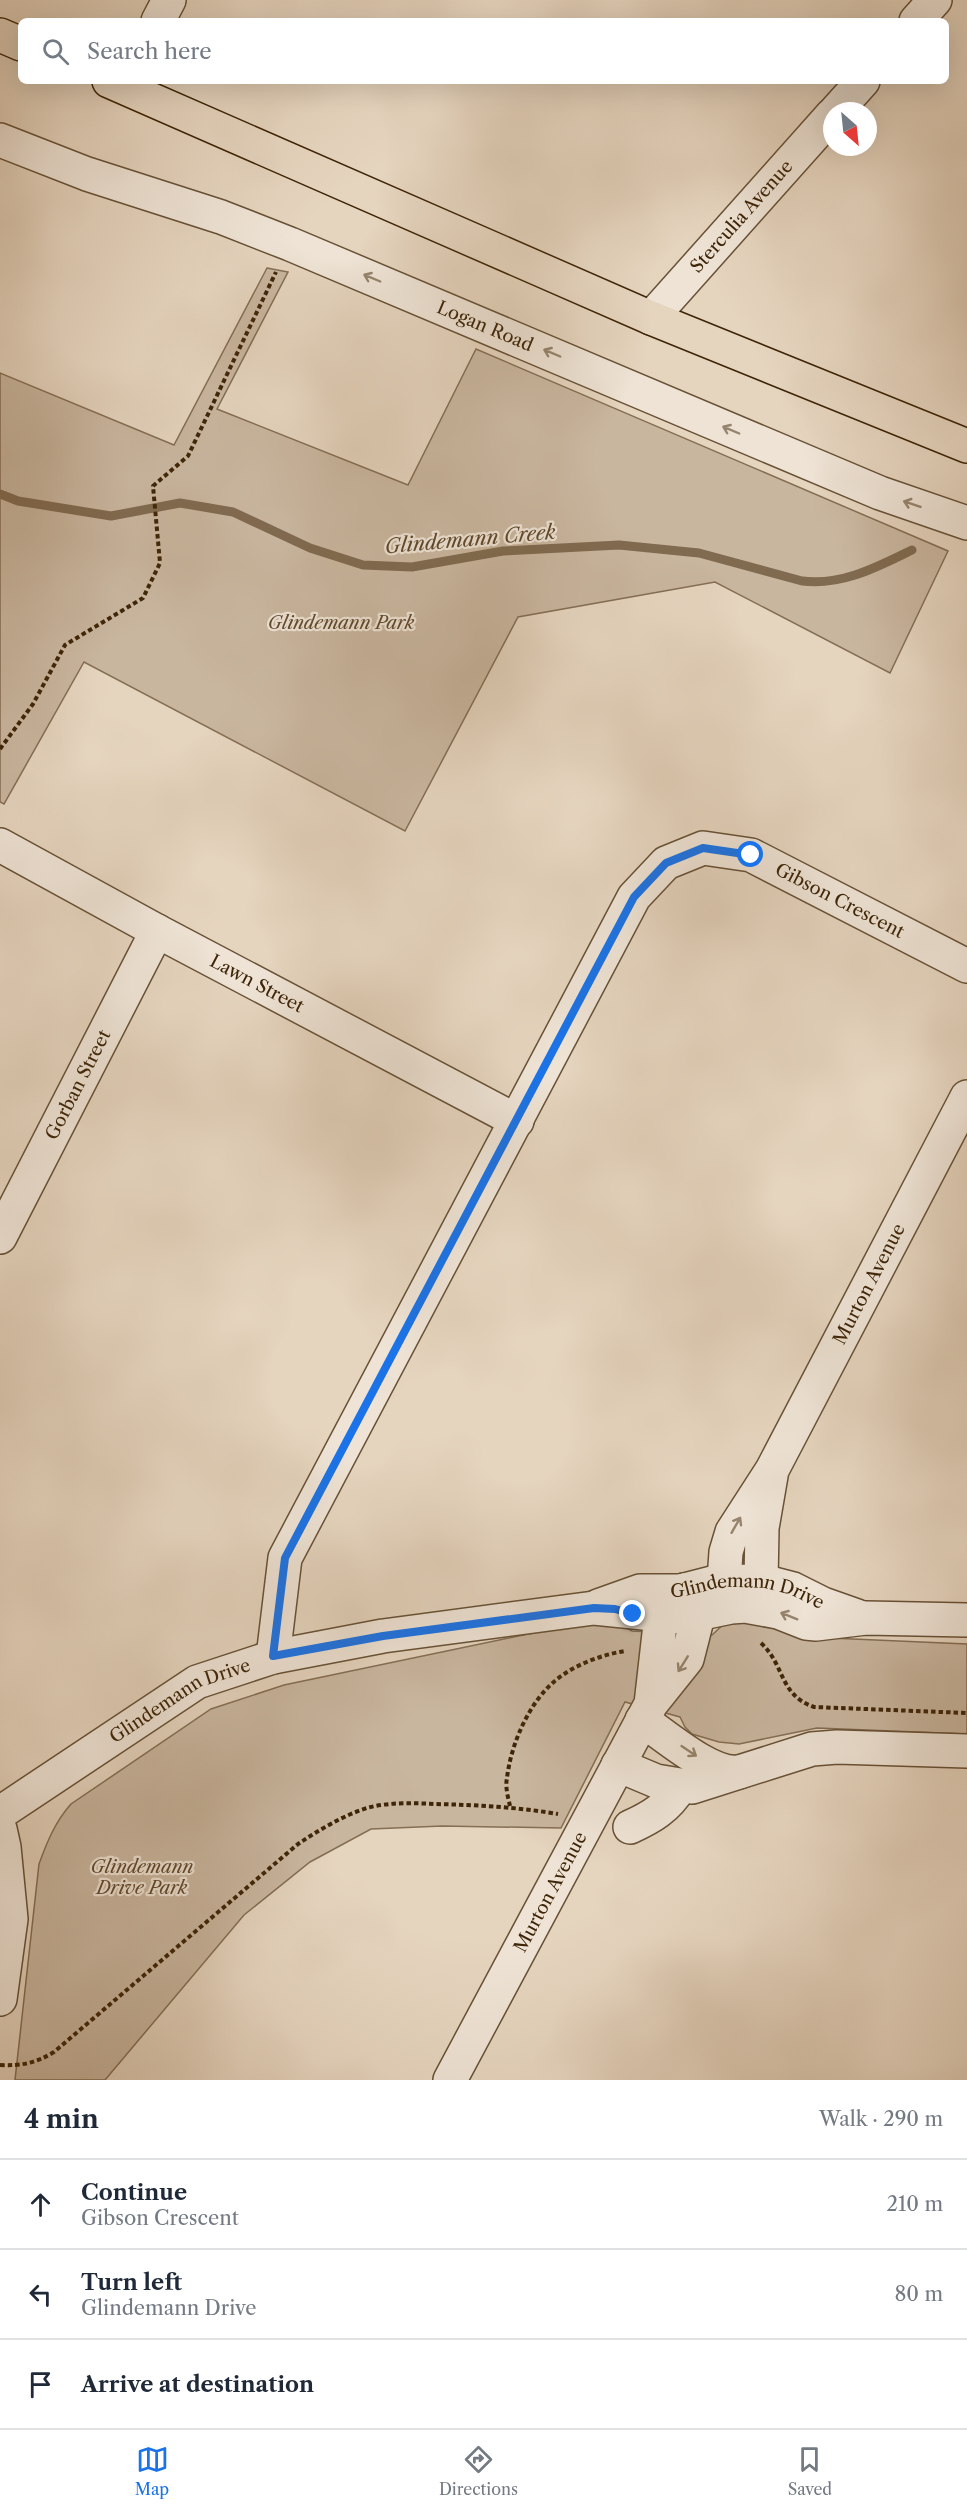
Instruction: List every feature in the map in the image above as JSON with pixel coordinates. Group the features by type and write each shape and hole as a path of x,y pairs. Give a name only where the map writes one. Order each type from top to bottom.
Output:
{"main road":[{"path":"0,35 18,43"},
{"path":"122,84 651,318 967,446"}],"street":[{"path":"160,18 169,0"},
{"path":"919,18 935,0"},
{"path":"844,102 860,84"},
{"name":"Sterculia Avenue","path":"651,318 823,125"},
{"name":"Logan Road","path":"0,140 87,174 221,217 290,244 880,493 967,523"},
{"name":"Lawn Street","path":"0,845 157,931 517,1121"},
{"name":"Gibson Crescent","path":"273,1656 285,1558 634,897 666,863 703,848 751,855 967,966"},
{"name":"Gorban Street","path":"0,1238 157,931"},
{"name":"Murton Avenue","path":"732,1594 726,1552 732,1532 772,1470 967,1097"},
{"name":"Murton Avenue","path":"761,1582 762,1528 772,1470"},
{"name":"Glindemann Drive","path":"0,1813 197,1682 273,1656 383,1636 594,1608 640,1591 691,1603 732,1594 761,1582 793,1588 823,1604 866,1618"},
{"name":"Glindemann Drive","path":"732,1594 812,1624 866,1618 967,1620"},
{"path":"661,1616 691,1603"},
{"name":"Murton Avenue","path":"450,2080 646,1712 687,1659 691,1603"},
{"name":"Glindemann Drive","path":"594,1608 661,1616"},
{"name":"Murton Avenue","path":"646,1712 661,1616"},
{"path":"646,1712 710,1766 723,1771 740,1772"},
{"path":"618,1765 656,1781 680,1787 692,1787 812,1749 837,1747 967,1751"},
{"path":"630,1827 660,1812 671,1802 680,1787"},
{"path":"0,1828 11,1919 0,1999"}],"path":[{"path":"0,749 33,704 65,645 143,598 160,564 153,486 189,456 290,244"},
{"path":"754,1640 759,1641 773,1656 791,1694 804,1704 814,1707 967,1713"},
{"path":"510,1806 506,1785 511,1754 525,1721 544,1693 556,1680 572,1669 605,1656 634,1649"},
{"path":"0,2065 21,2066 34,2063 54,2052 282,1857 319,1830 367,1808 409,1803 510,1806 563,1814 586,1826"}],"green space":[{"name":"Glindemann Park","path":"267,268 288,272 217,409 408,485 476,349 948,551 890,673 715,582 518,617 405,831 84,662 4,804 0,802 0,373 174,445"},
{"name":"Glindemann Drive Park","path":"737,1618 830,1638 967,1644 967,1734 817,1728 739,1744 719,1742 692,1734 680,1717 625,1702 561,1828 442,1826 371,1829 310,1862 244,1915 105,2080 15,2080 39,1864 52,1832 71,1804 211,1709 284,1685 590,1621 625,1627 632,1631 712,1635 727,1621"}],"waterway":[{"name":"Glindemann Creek","path":"0,494 18,501 111,516 180,503 233,512 310,548 363,565 412,567 503,551 619,545 699,553 802,581 817,582 859,574 912,550"}],"route":[{"path":"633,1614 615,1609 594,1608 383,1636 273,1656 285,1558 634,897 666,863 703,848 751,855"}]}
